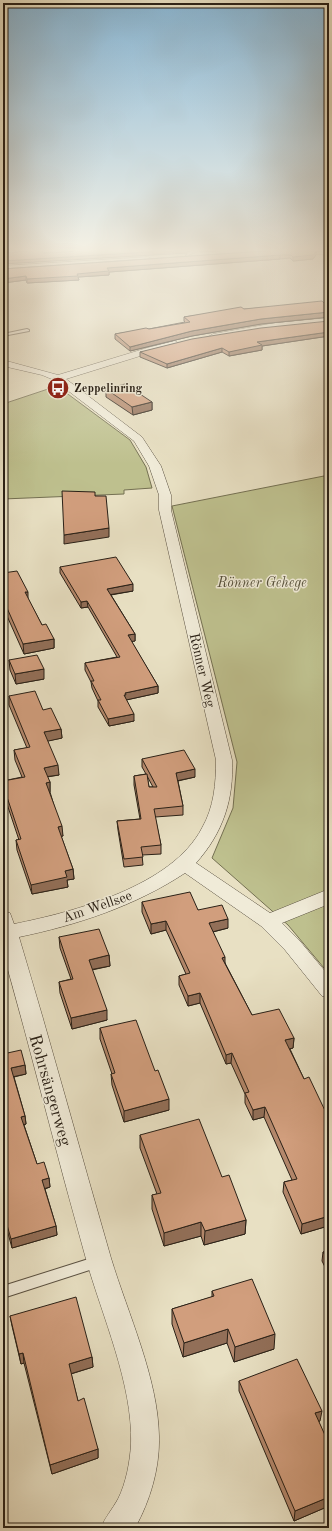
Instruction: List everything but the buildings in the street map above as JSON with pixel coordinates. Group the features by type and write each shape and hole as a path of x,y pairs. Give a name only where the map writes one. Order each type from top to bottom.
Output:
{"street":[{"path":"202,338 275,326 324,321"},
{"path":"58,378 150,350 187,342"},
{"name":"Rönner Weg","path":"3,363 45,373 58,378 138,439 155,466 165,494 165,510 224,760 225,777 222,803 212,828 198,849 185,864"},
{"path":"185,864 268,921 292,945 329,990"},
{"name":"Am Wellsee","path":"4,927 77,916 98,909 146,888 185,864"},
{"path":"268,921 329,896"},
{"name":"Rohrsängerweg","path":"4,927 138,1389 145,1436 139,1485 124,1521 116,1528"}],"lane":[{"path":"3,335 27,330"},
{"path":"3,1292 100,1262"}],"green space":[{"path":"57,386 130,440 146,467 152,488 124,490 124,494 3,499 3,404"},
{"name":"Rönner Gehege","path":"329,475 329,974 288,925 212,858 233,808 237,762 172,506"}],"place":[{"name":"Zeppelinring","path":"58,388"}]}
